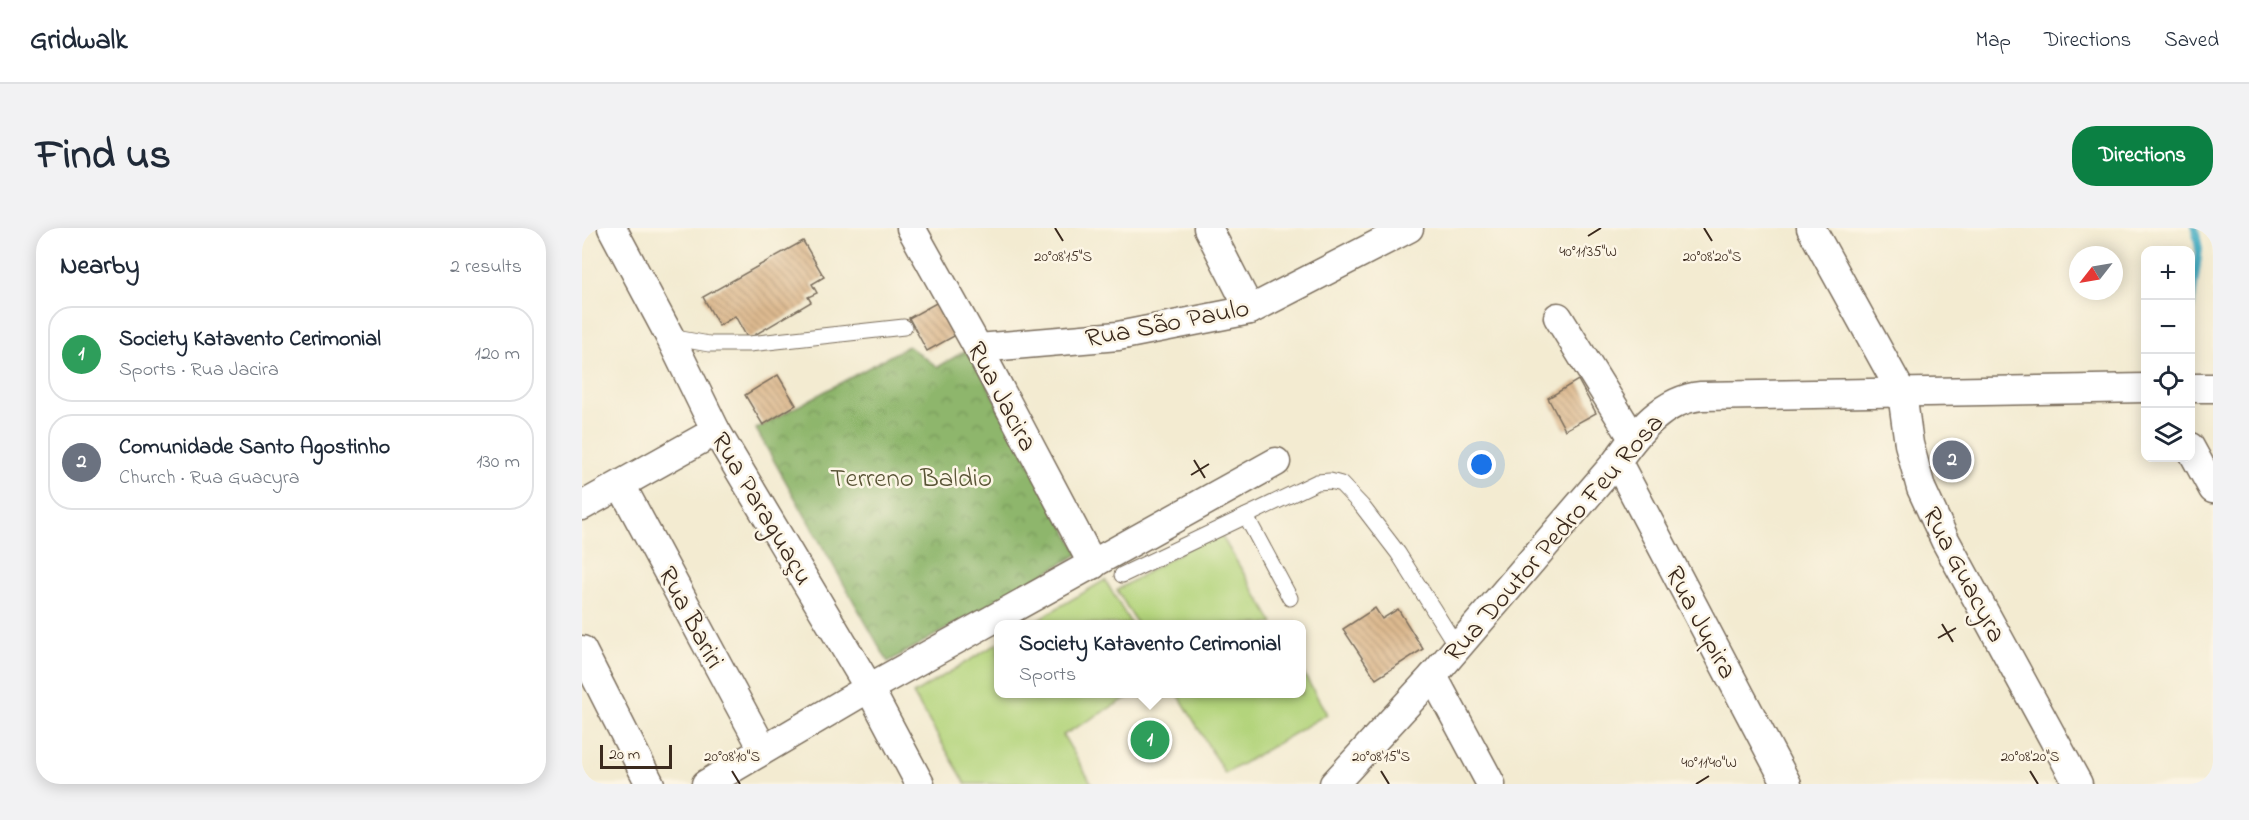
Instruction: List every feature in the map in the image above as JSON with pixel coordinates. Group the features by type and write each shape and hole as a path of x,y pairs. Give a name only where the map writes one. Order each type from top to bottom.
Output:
{"street":[{"name":"Rua Paraguaçu","path":"612,228 670,337 716,431 869,688 920,784"},
{"name":"Rua Jacira","path":"911,228 978,348 1093,565"},
{"path":"1208,228 1250,310"},
{"name":"Rua São Paulo","path":"978,348 1118,336 1250,310 1409,228"},
{"name":"Rua Guacyra","path":"1811,228 1902,393 1909,444 1921,488 1946,540 2078,784"},
{"name":"Rua Jupira","path":"1558,318 1625,450 1787,784"},
{"name":"Rua Doutor Pedro Feu Rosa","path":"1334,784 1433,676 1625,450 1669,405 1691,397 2141,388"},
{"path":"2195,388 2213,388"},
{"path":"582,506 716,431"},
{"path":"2195,456 2213,489"},
{"path":"706,784 869,688 1276,462"},
{"name":"Rua Bariri","path":"621,485 763,749"},
{"path":"582,650 650,784"},
{"path":"1433,676 1491,784"}],"lane":[{"path":"670,337 709,344 749,344 904,327"},
{"path":"1122,575 1317,482 1330,481 1341,484 1362,506 1398,553 1457,647"},
{"path":"1245,516 1290,598"}],"green space":[{"name":"Terreno Baldio","path":"908,346 938,367 968,349 1079,554 888,662 756,429"},
{"path":"1218,530 1272,620 1135,620 1117,590"},
{"path":"1105,580 1129,620 1037,620"},
{"path":"994,645 994,698 1127,698 1063,735 1092,784 966,784 913,694"},
{"path":"1306,678 1327,714 1225,774 1180,698 1306,698"}],"building":[{"path":"803,241 824,277 812,284 817,293 808,297 811,302 748,339 735,316 719,326 703,297"},
{"path":"938,302 956,335 927,351 909,318"},
{"path":"778,375 796,405 763,425 745,395"},
{"path":"1578,380 1596,413 1565,430 1548,398"},
{"path":"1375,608 1382,619 1398,609 1423,649 1376,679 1343,629"}],"waterway":[{"path":"2192,300 2199,249 2195,228"}],"place":[{"name":"Comunidade Santo Agostinho","path":"1952,460"},
{"name":"Society Katavento Cerimonial","path":"1150,740"}]}
